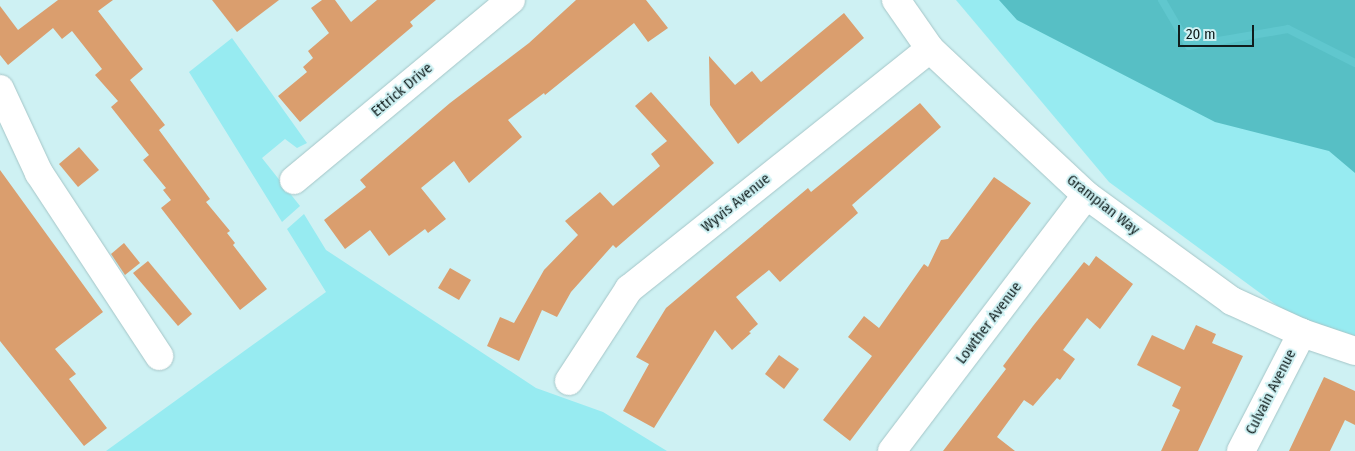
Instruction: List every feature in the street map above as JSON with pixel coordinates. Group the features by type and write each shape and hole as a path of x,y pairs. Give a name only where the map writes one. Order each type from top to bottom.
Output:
{"street":[{"name":"Ettrick Drive","path":"294,180 511,0"},
{"name":"Grampian Way","path":"896,0 930,50 1086,195 1232,301 1302,333 1355,351"},
{"name":"Wyvis Avenue","path":"569,381 629,289 930,50"},
{"path":"0,89 39,174 159,356"},
{"name":"Lowther Avenue","path":"892,451 1086,195"},
{"name":"Culvain Avenue","path":"1241,451 1302,333"}],"shaded area":[{"path":"956,0 1355,0 1355,336 1290,315 1109,182"},
{"path":"999,0 1355,0 1355,173 1329,151 1215,122 1017,20"},
{"path":"232,38 307,143 297,148 285,139 262,158 300,206 282,222 189,72"},
{"path":"304,214 326,250 536,388 603,412 667,451 106,451 326,292 287,229"}],"building":[{"path":"58,0 113,0 98,11 143,69 130,80 165,125 159,130 210,199 206,202 230,231 227,233 235,243 233,245 267,289 240,310 161,208 171,200 163,190 166,188 143,160 149,155 111,107 118,101 95,75 102,69 72,31 62,39 53,28 8,65 0,55 0,6 18,30"},
{"path":"212,0 279,0 237,32"},
{"path":"322,0 335,0 351,22 377,0 436,0 410,22 413,26 300,122 278,96 307,72 303,67 313,58 308,51 329,33 311,8"},
{"path":"576,0 646,0 668,28 648,42 634,23 545,95 544,93 508,120 522,137 469,183 454,161 421,188 446,219 428,233 425,229 389,256 370,230 345,249 324,220 366,187 360,180 450,103 529,43"},
{"path":"844,13 864,38 738,144 710,105 709,56 735,85 752,71 761,82"},
{"path":"651,92 714,163 616,248 613,245 571,292 557,317 542,310 519,361 487,346 500,317 514,323 544,270 578,235 565,221 600,192 613,206 660,166 651,154 667,141 635,106"},
{"path":"920,103 941,127 852,205 858,213 780,282 769,270 736,297 758,324 749,332 751,333 732,350 715,330 654,428 623,411 649,364 636,357 666,308 808,188 811,192"},
{"path":"79,147 99,170 78,187 59,164"},
{"path":"0,170 103,312 55,349 76,374 69,379 107,428 84,446 0,341"},
{"path":"994,177 1031,203 850,441 823,420 872,356 848,337 864,316 879,328 924,264 928,267 941,240 948,239"},
{"path":"124,243 140,263 125,275 111,254"},
{"path":"1096,256 1133,284 1100,329 1087,318 1063,350 1075,359 1060,380 1057,378 1033,406 1024,400 997,437 1015,451 943,451 1006,369 1003,366 1033,326 1084,262 1089,266"},
{"path":"148,261 192,314 178,326 133,273"},
{"path":"450,268 471,280 459,300 438,288"},
{"path":"1196,325 1216,334 1212,343 1243,356 1198,451 1161,451 1180,410 1172,406 1181,387 1137,365 1152,335 1184,350"},
{"path":"779,355 799,369 784,389 765,374"},
{"path":"1324,377 1355,391 1355,425 1345,420 1330,451 1289,451"}],"waterway":[{"path":"1162,0 1189,46 1288,29 1355,63"}]}
